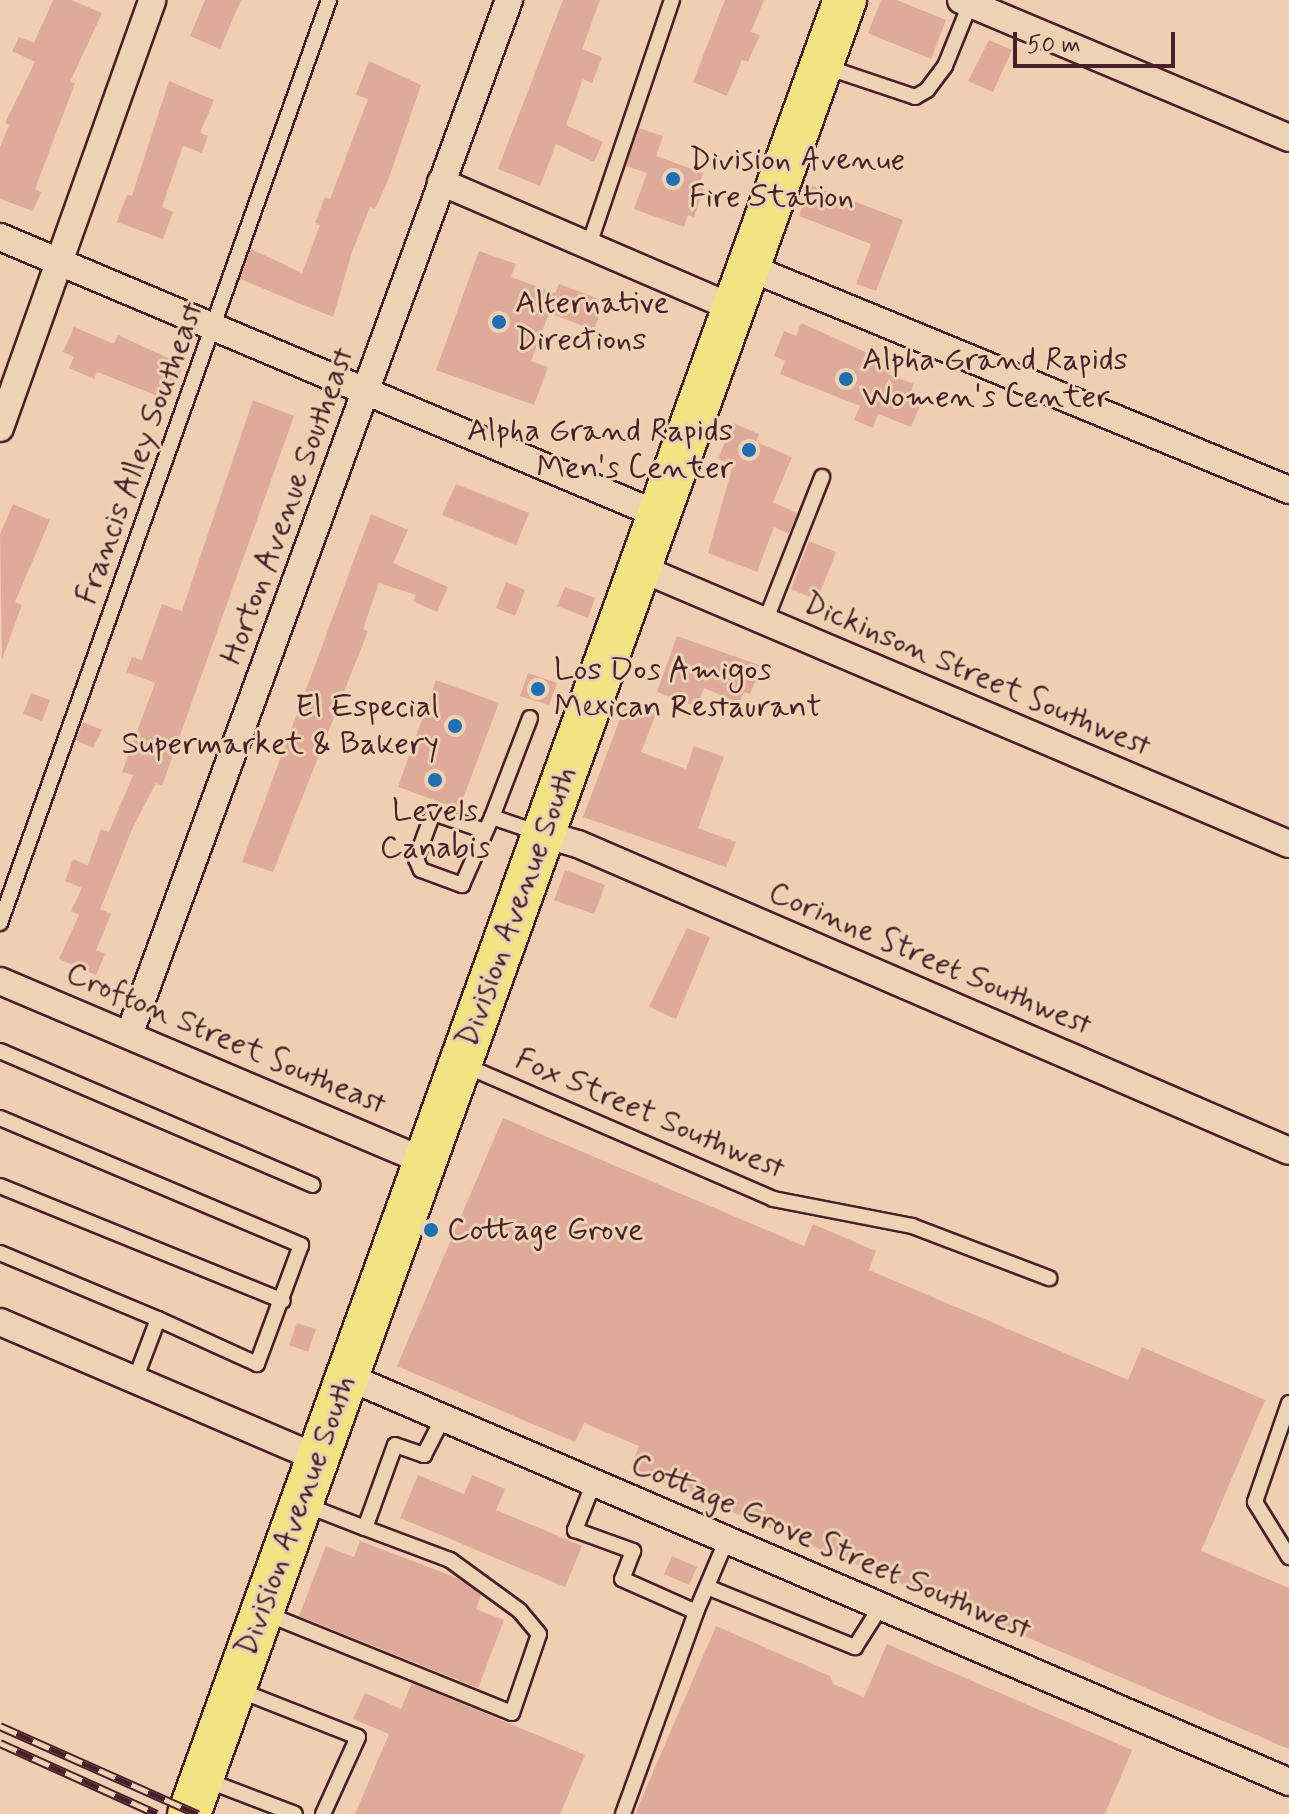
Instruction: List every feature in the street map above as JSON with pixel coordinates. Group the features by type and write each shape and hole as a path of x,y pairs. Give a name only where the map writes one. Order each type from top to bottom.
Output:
{"main road":[{"name":"Division Avenue South","path":"196,1796 845,0"}],"street":[{"path":"0,428 152,0"},
{"name":"Horton Avenue Southeast","path":"129,1035 509,0"},
{"path":"966,2 1289,138"},
{"path":"441,182 734,308"},
{"path":"0,237 659,515"},
{"path":"748,267 1289,490"},
{"name":"Dickinson Street Southwest","path":"640,568 1289,844"},
{"name":"Corinne Street Southwest","path":"543,834 592,850 1289,1151"},
{"name":"Crofton Street Southeast","path":"0,981 425,1161"},
{"path":"0,1322 319,1459"},
{"name":"Cottage Grove Street Southwest","path":"346,1376 1289,1782"}],"lane":[{"name":"Francis Alley Southeast","path":"0,923 329,0"},
{"path":"589,245 672,0"},
{"path":"822,65 915,97 927,90 945,66 966,2"},
{"path":"765,622 822,477"},
{"path":"530,718 488,824 462,885 421,870 416,859 433,813 488,824 543,834"},
{"path":"0,1051 312,1185"},
{"name":"Fox Street Southwest","path":"460,1064 773,1199 912,1226 1049,1278"},
{"path":"0,1118 301,1245 283,1301 257,1364 0,1253"},
{"path":"0,1186 283,1301"},
{"path":"135,1380 158,1319"},
{"path":"1289,1403 1255,1502 1289,1557"},
{"path":"365,1528 395,1445 424,1455 443,1418"},
{"path":"594,1482 575,1530 633,1551 622,1579 696,1612"},
{"path":"263,1613 512,1713 539,1634 520,1611 450,1560 302,1504"},
{"path":"623,1814 696,1612 727,1539"},
{"path":"707,1587 855,1647 881,1606"},
{"path":"235,1688 358,1737 323,1814"},
{"path":"196,1796 295,1814"}],"building":[{"path":"53,0 71,0 102,13 70,82 75,83 35,189 41,192 33,211 0,199 0,147 9,125 5,123 35,62 12,51 19,37 34,43"},
{"path":"205,0 241,0 220,49 190,36"},
{"path":"563,0 600,0 582,49 602,57 592,83 583,79 566,125 603,142 594,162 556,144 540,186 498,169"},
{"path":"725,0 764,0 751,32 760,35 748,62 742,60 727,96 693,82"},
{"path":"881,0 897,0 946,20 931,59 868,33"},
{"path":"989,40 1012,50 993,92 968,81"},
{"path":"369,61 421,85 387,183 375,209 370,207 352,252 333,317 240,279 251,249 302,273 320,225 315,223 325,197 330,199 368,99 356,95"},
{"path":"169,81 214,100 200,133 208,136 202,153 183,146 162,207 173,212 163,239 117,222 127,195 132,196"},
{"name":"Division Avenue Fire Station","path":"639,128 663,136 656,156 703,173 699,185 704,188 694,217 688,215 684,227 634,209 647,173 626,166"},
{"path":"811,185 903,220 876,291 856,284 871,244 799,216"},
{"name":"Alternative Directions","path":"479,251 516,264 511,277 555,293 559,284 599,299 597,305 602,307 594,330 549,313 531,361 548,367 534,405 436,370"},
{"name":"Alpha Grand Rapids Women's Center","path":"801,323 892,364 888,374 914,384 907,401 920,406 911,427 878,414 873,428 854,420 860,406 780,374 785,361 774,356 784,331 796,336"},
{"path":"74,327 114,344 118,335 183,365 168,400 97,372 94,379 69,368 74,357 63,352"},
{"path":"253,400 294,416 162,786 156,783 133,827 100,909 111,914 96,950 105,954 96,975 59,959 79,915 71,911 82,888 65,881 73,859 88,865 101,829 109,832 133,775 122,772 155,683 126,672 132,657 142,660 162,604 182,611"},
{"path":"733,423 759,434 756,442 792,457 773,502 797,513 789,534 774,527 757,572 708,553 733,465 718,459"},
{"path":"456,484 529,513 516,545 442,515"},
{"path":"13,504 50,520 15,602 22,605 2,659 0,534"},
{"path":"371,514 408,530 393,563 448,587 437,612 413,601 416,595 379,583 363,629 368,631 273,872 242,862"},
{"path":"809,541 836,552 817,600 791,589"},
{"path":"506,582 525,590 515,616 496,608"},
{"path":"565,587 595,598 588,618 557,606"},
{"path":"677,636 762,666 750,694 744,692 739,703 704,688 697,707 657,692"},
{"name":"Los Dos Amigos Mexican Restaurant","path":"528,673 557,683 549,705 520,696"},
{"name":"El Especial Supermarket & Bakery","path":"436,680 499,703 459,809 398,787"},
{"path":"31,693 50,700 42,721 23,714"},
{"path":"626,703 656,714 641,752 686,769 694,746 724,757 698,828 736,842 726,867 583,817"},
{"path":"83,722 102,730 93,748 76,740"},
{"path":"565,870 605,885 594,914 554,900"},
{"path":"687,928 710,937 676,1019 649,1007"},
{"path":"503,1118 804,1246 813,1224 876,1251 869,1270 1128,1380 1142,1347 1265,1400 1201,1551 1289,1588 1289,1749 630,1468 639,1446 584,1423 575,1442 397,1366"},
{"path":"297,1323 316,1329 308,1352 289,1345"},
{"path":"418,1475 464,1494 472,1475 505,1489 496,1510 582,1546 565,1587 400,1518"},
{"path":"360,1541 460,1579 481,1595 476,1609 504,1620 478,1688 299,1616 326,1546 354,1557"},
{"path":"672,1556 697,1567 689,1585 664,1574"},
{"path":"716,1626 830,1676 833,1684 864,1697 887,1644 1132,1750 1105,1814 635,1814"},
{"path":"412,1683 585,1755 560,1814 355,1814 389,1734 353,1719 365,1693 401,1709"}],"railway":[{"path":"0,1726 198,1814"},
{"path":"0,1743 157,1814"}],"place":[{"name":"Division Avenue Fire Station","path":"673,179"},
{"name":"Alternative Directions","path":"499,322"},
{"name":"Alpha Grand Rapids Women's Center","path":"846,379"},
{"name":"Alpha Grand Rapids Men's Center","path":"749,450"},
{"name":"Los Dos Amigos Mexican Restaurant","path":"538,689"},
{"name":"El Especial Supermarket & Bakery","path":"455,726"},
{"name":"Levels Canabis","path":"435,780"},
{"name":"Cottage Grove","path":"431,1230"}]}
